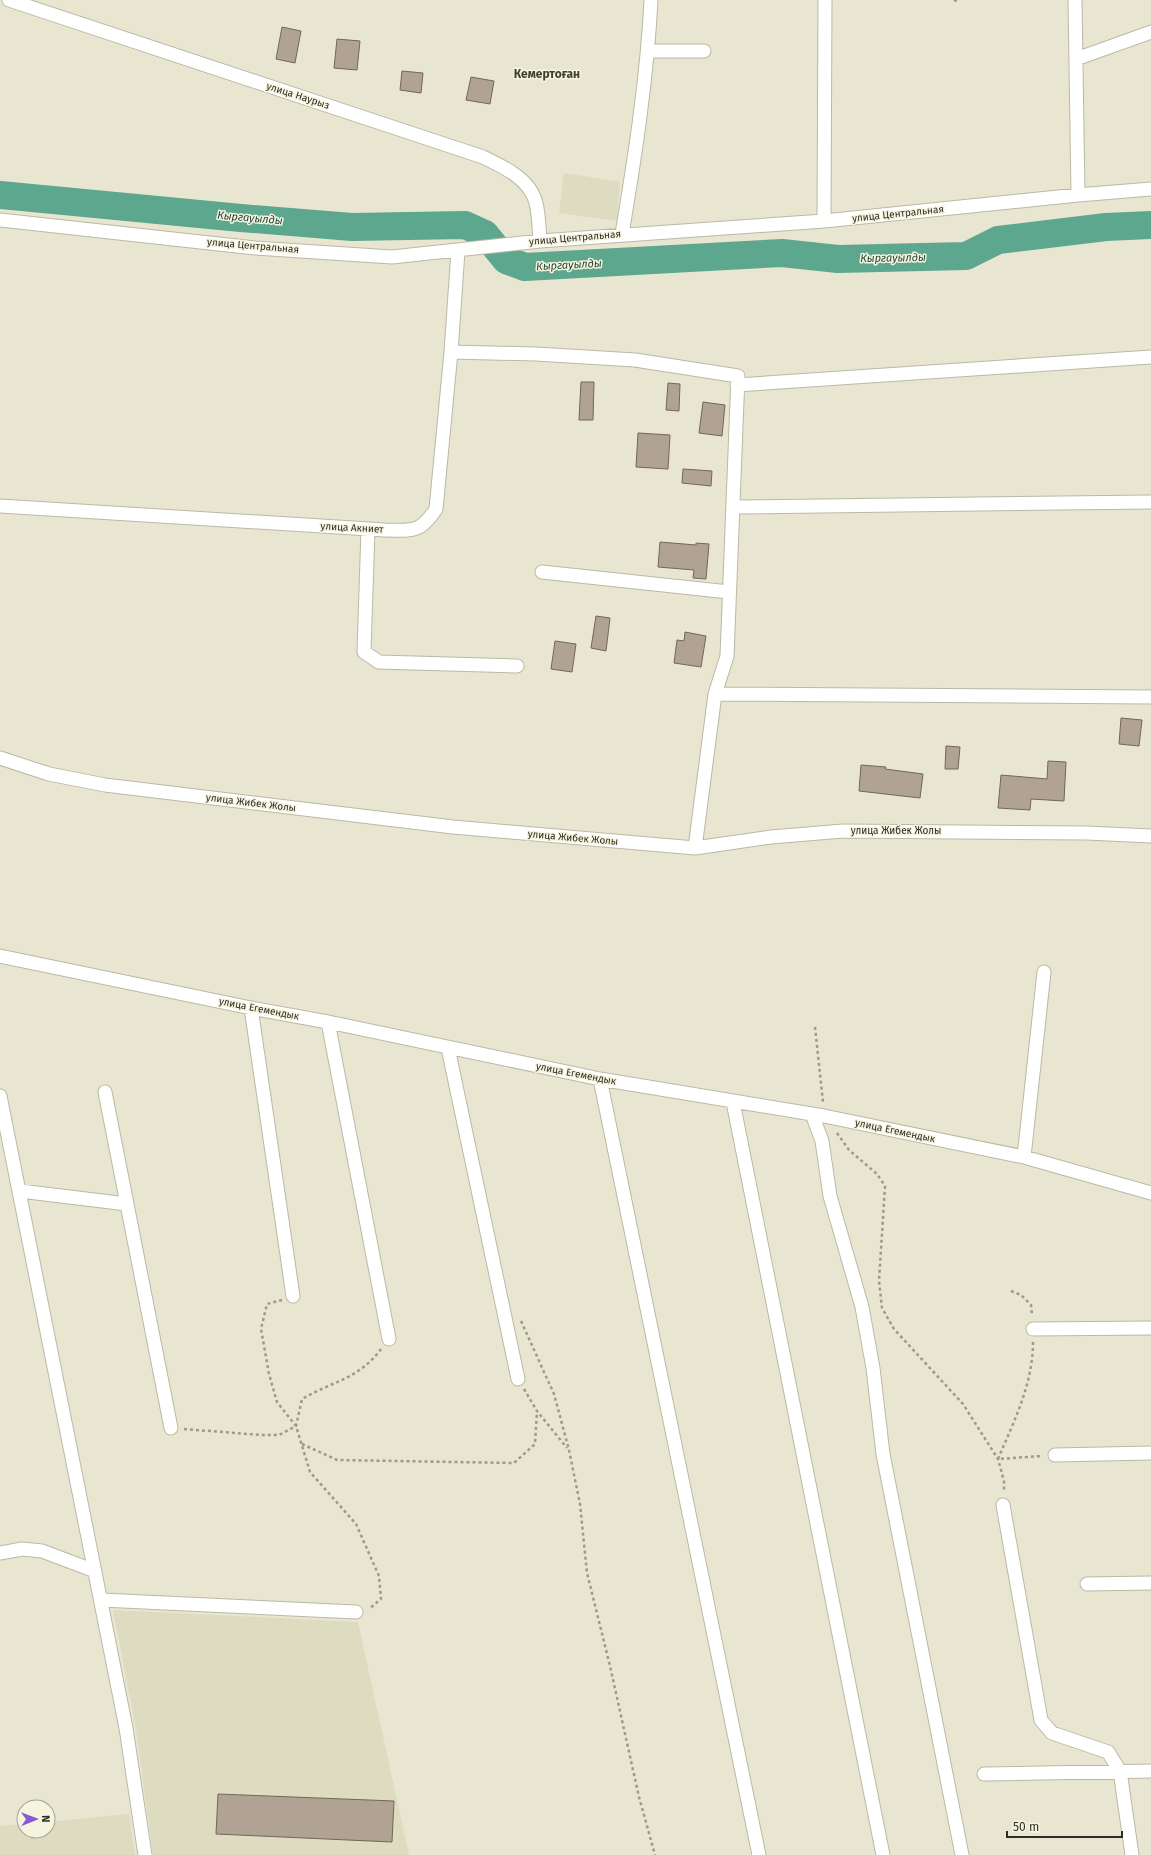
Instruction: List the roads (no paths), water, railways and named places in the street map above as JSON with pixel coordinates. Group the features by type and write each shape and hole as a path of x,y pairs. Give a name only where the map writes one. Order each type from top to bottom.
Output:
{"street":[{"name":"улица Наурыз","path":"9,0 483,157 510,171 526,184 536,202 540,241"},
{"path":"622,234 637,144 649,51 651,0"},
{"path":"824,221 825,0"},
{"path":"1075,0 1078,195"},
{"path":"1076,59 1151,32"},
{"path":"649,51 704,51"},
{"name":"улица Центральная","path":"0,220 255,248 392,257 540,241 622,234 824,221 1151,189"},
{"name":"улица Акниет","path":"0,506 368,529 415,530 427,521 436,509 451,352 458,250"},
{"path":"451,352 536,354 635,360 738,376 727,656 716,694 695,848"},
{"path":"737,386 1151,357"},
{"path":"733,507 1151,502"},
{"path":"368,529 364,652 379,662 517,666"},
{"path":"542,572 729,592"},
{"path":"716,694 1151,697"},
{"name":"улица Жибек Жолы","path":"0,758 49,774 105,785 453,827 695,848 771,837 843,831 1087,833 1151,836"},
{"name":"улица Егемендык","path":"0,956 251,1008 328,1022 600,1079 818,1115 1024,1157 1142,1189 1151,1193"},
{"path":"1024,1157 1044,972"},
{"path":"251,1008 293,1296"},
{"path":"328,1022 389,1339"},
{"path":"448,1048 518,1379"},
{"path":"600,1079 759,1855"},
{"path":"105,1092 171,1428"},
{"path":"0,1096 126,1728 145,1855"},
{"path":"733,1102 883,1855"},
{"path":"818,1115 830,1196 862,1307 873,1368 883,1454 962,1855"},
{"path":"20,1191 126,1204"},
{"path":"1033,1329 1151,1328"},
{"path":"1054,1455 1151,1453"},
{"path":"1003,1505 1041,1720 1052,1733 1108,1752 1120,1771 1132,1855"},
{"path":"0,1553 22,1549 42,1551 95,1570"},
{"path":"1087,1584 1151,1583"},
{"path":"101,1600 356,1612"},
{"path":"984,1774 1151,1771"}],"waterway":[{"name":"Кыргауылды","path":"0,195 352,227 465,225 485,234 506,260 525,267 782,253 838,259 966,256 998,240 1106,227 1151,225"}],"district":[{"name":"Кемертоған","path":"547,74"}]}
